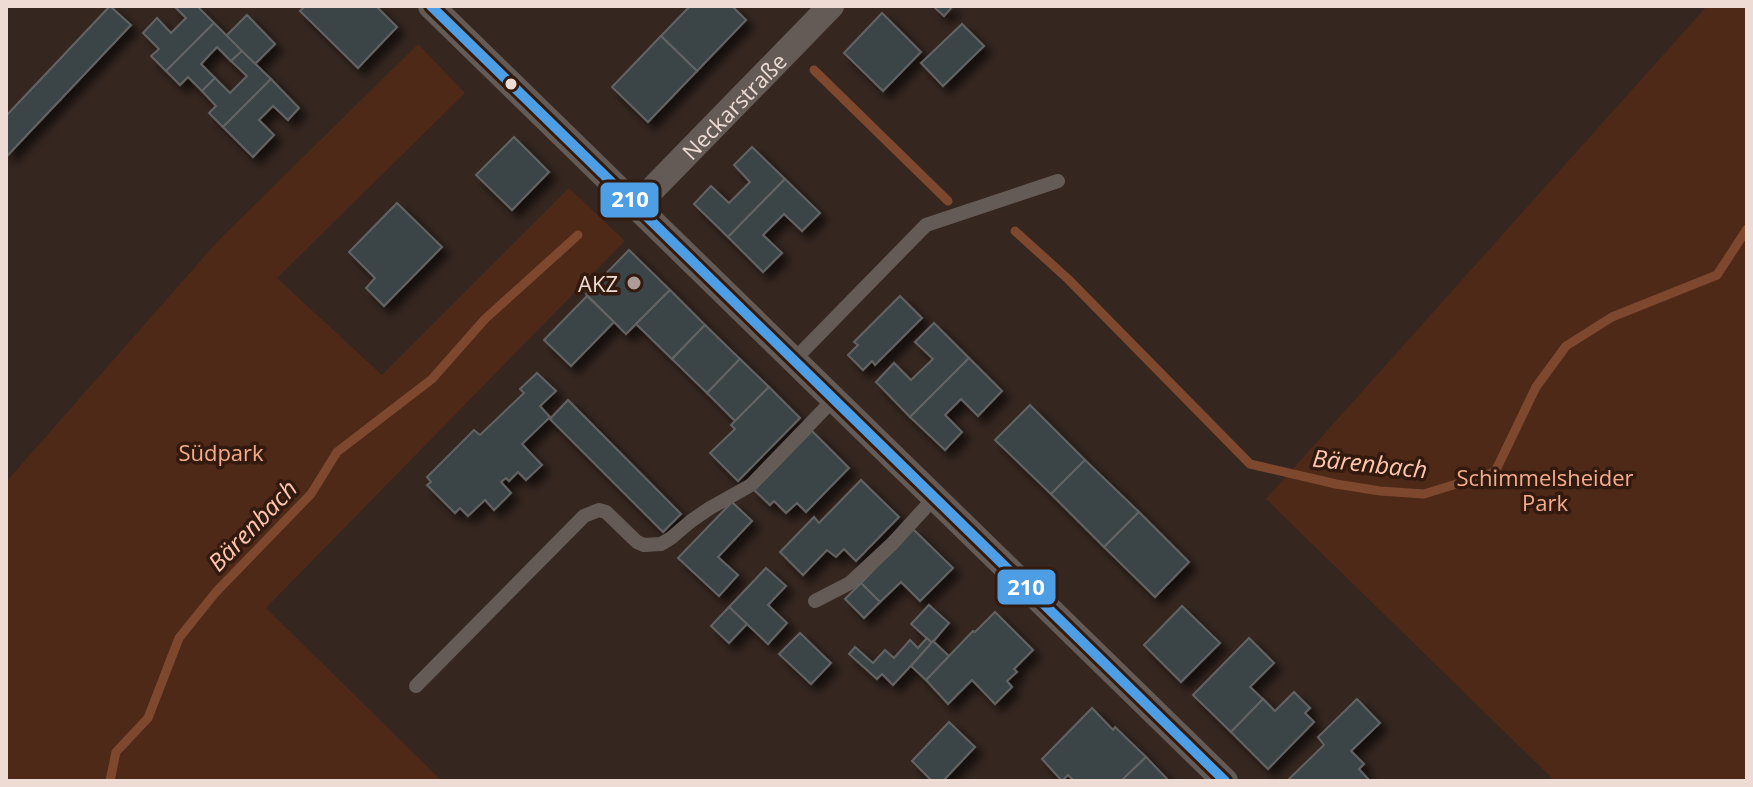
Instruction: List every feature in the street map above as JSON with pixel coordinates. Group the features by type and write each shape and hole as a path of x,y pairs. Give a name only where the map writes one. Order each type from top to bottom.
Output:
{"street":[{"name":"Neckarstraße","path":"636,206 831,6"},
{"path":"438,8 636,206 1225,781"}],"lane":[{"path":"794,360 926,225 1058,181"},
{"path":"416,686 584,516 599,510 606,512 637,542 661,544 729,496 751,485 834,399"},
{"path":"815,601 850,583 892,544 935,497"}],"green space":[{"name":"Schimmelsheider Park","path":"1707,6 1747,6 1747,781 1555,781 1266,499"},
{"name":"Südpark","path":"418,44 465,93 277,278 382,375 569,188 625,241 266,608 442,781 6,781 6,482 217,242"}],"building":[{"path":"110,6 131,25 8,155 6,116"},
{"path":"174,6 197,6 214,23 166,71 151,56 159,49 143,33 157,18 171,33 186,18"},
{"path":"305,6 376,6 397,27 358,68 300,11"},
{"path":"690,6 732,6 746,20 697,71 661,36"},
{"path":"933,6 953,6 944,16"},
{"path":"882,13 921,52 883,91 844,53"},
{"path":"247,15 275,44 255,64 226,36"},
{"path":"214,23 242,51 231,61 217,47 201,64 215,78 202,91 188,77 180,85 166,71"},
{"path":"962,24 984,46 943,86 921,63"},
{"path":"661,36 697,71 648,122 612,87"},
{"path":"242,51 271,79 223,127 209,113 216,106 202,91 215,78 230,93 247,76 231,61"},
{"path":"271,79 299,108 288,120 273,106 259,120 274,135 253,157 223,127"},
{"path":"514,137 549,172 512,210 476,175"},
{"path":"752,147 785,179 728,237 694,204 711,186 729,203 750,182 734,165"},
{"path":"785,179 820,213 802,231 784,214 763,235 782,253 763,272 728,237"},
{"path":"397,203 442,247 384,306 366,288 375,278 349,252"},
{"path":"629,250 670,290 626,334 586,294"},
{"path":"670,290 705,325 672,359 636,324"},
{"path":"587,296 614,322 571,366 544,340"},
{"path":"900,296 922,318 875,365 872,361 863,370 848,355 858,345 854,342"},
{"path":"934,323 969,358 910,417 876,382 894,363 911,380 933,359 915,342"},
{"path":"705,325 740,359 707,393 672,359"},
{"path":"969,358 1002,391 978,416 961,399 945,415 962,432 945,450 910,417"},
{"path":"740,359 769,387 735,421 707,393"},
{"path":"537,373 556,391 540,406 550,417 522,444 542,465 526,480 518,472 509,481 506,478 501,482 511,493 494,510 485,500 468,516 460,508 455,513 427,485 431,482 427,477 474,430 480,435 524,393 520,389"},
{"path":"769,387 800,418 738,481 710,453 735,429 731,425"},
{"path":"568,400 681,514 663,532 550,419"},
{"path":"1030,405 1085,460 1051,494 995,440"},
{"path":"812,431 849,468 806,512 797,503 786,513 774,501 770,505 754,490"},
{"path":"1085,460 1139,512 1104,547 1051,494"},
{"path":"861,480 899,517 856,561 844,549 836,557 827,550 803,575 780,552 814,517 819,523"},
{"path":"732,502 752,521 718,557 738,575 719,596 678,558"},
{"path":"1139,512 1189,562 1155,597 1104,547"},
{"path":"913,529 953,568 920,601 901,582 880,602 861,583"},
{"path":"766,568 786,586 768,605 787,623 768,644 729,607"},
{"path":"861,583 880,602 864,618 845,599"},
{"path":"929,605 949,623 932,643 911,624"},
{"path":"1182,606 1220,643 1181,682 1144,645"},
{"path":"729,607 747,624 729,643 711,626"},
{"path":"995,612 1033,650 1014,669 1017,672 1007,681 1012,687 995,704 972,680 948,704 926,680"},
{"path":"800,633 831,663 811,684 779,654"},
{"path":"927,638 932,643 893,685 882,674 877,679 849,654 855,647 873,663 885,650 894,658 910,640 918,648"},
{"path":"1249,638 1274,663 1250,687 1263,699 1231,732 1193,695"},
{"path":"933,641 949,656 926,680 911,666"},
{"path":"1294,692 1310,708 1305,713 1314,722 1268,769 1231,732 1263,699 1275,711"},
{"path":"1357,699 1380,723 1351,751 1364,764 1359,769 1369,780 1287,781 1324,745 1318,737"},
{"path":"1092,708 1146,757 1121,781 1074,781 1068,775 1062,781 1042,759"},
{"path":"949,722 975,747 943,781 932,781 912,761"},
{"path":"1146,757 1169,781 1121,781"}],"waterway":[{"name":"Bärenbach","path":"814,70 948,201"},
{"name":"Bärenbach","path":"1015,231 1068,279 1250,464 1336,484 1424,494 1495,472 1536,387 1566,346 1612,317 1717,275 1747,229"},
{"name":"Bärenbach","path":"110,781 116,752 148,718 179,638 216,592 311,494 337,452 432,379 485,319 578,235"}],"transit line":[{"name":"210","path":"431,6 1225,781"}],"place":[{"name":"AKZ","path":"634,283"}]}
